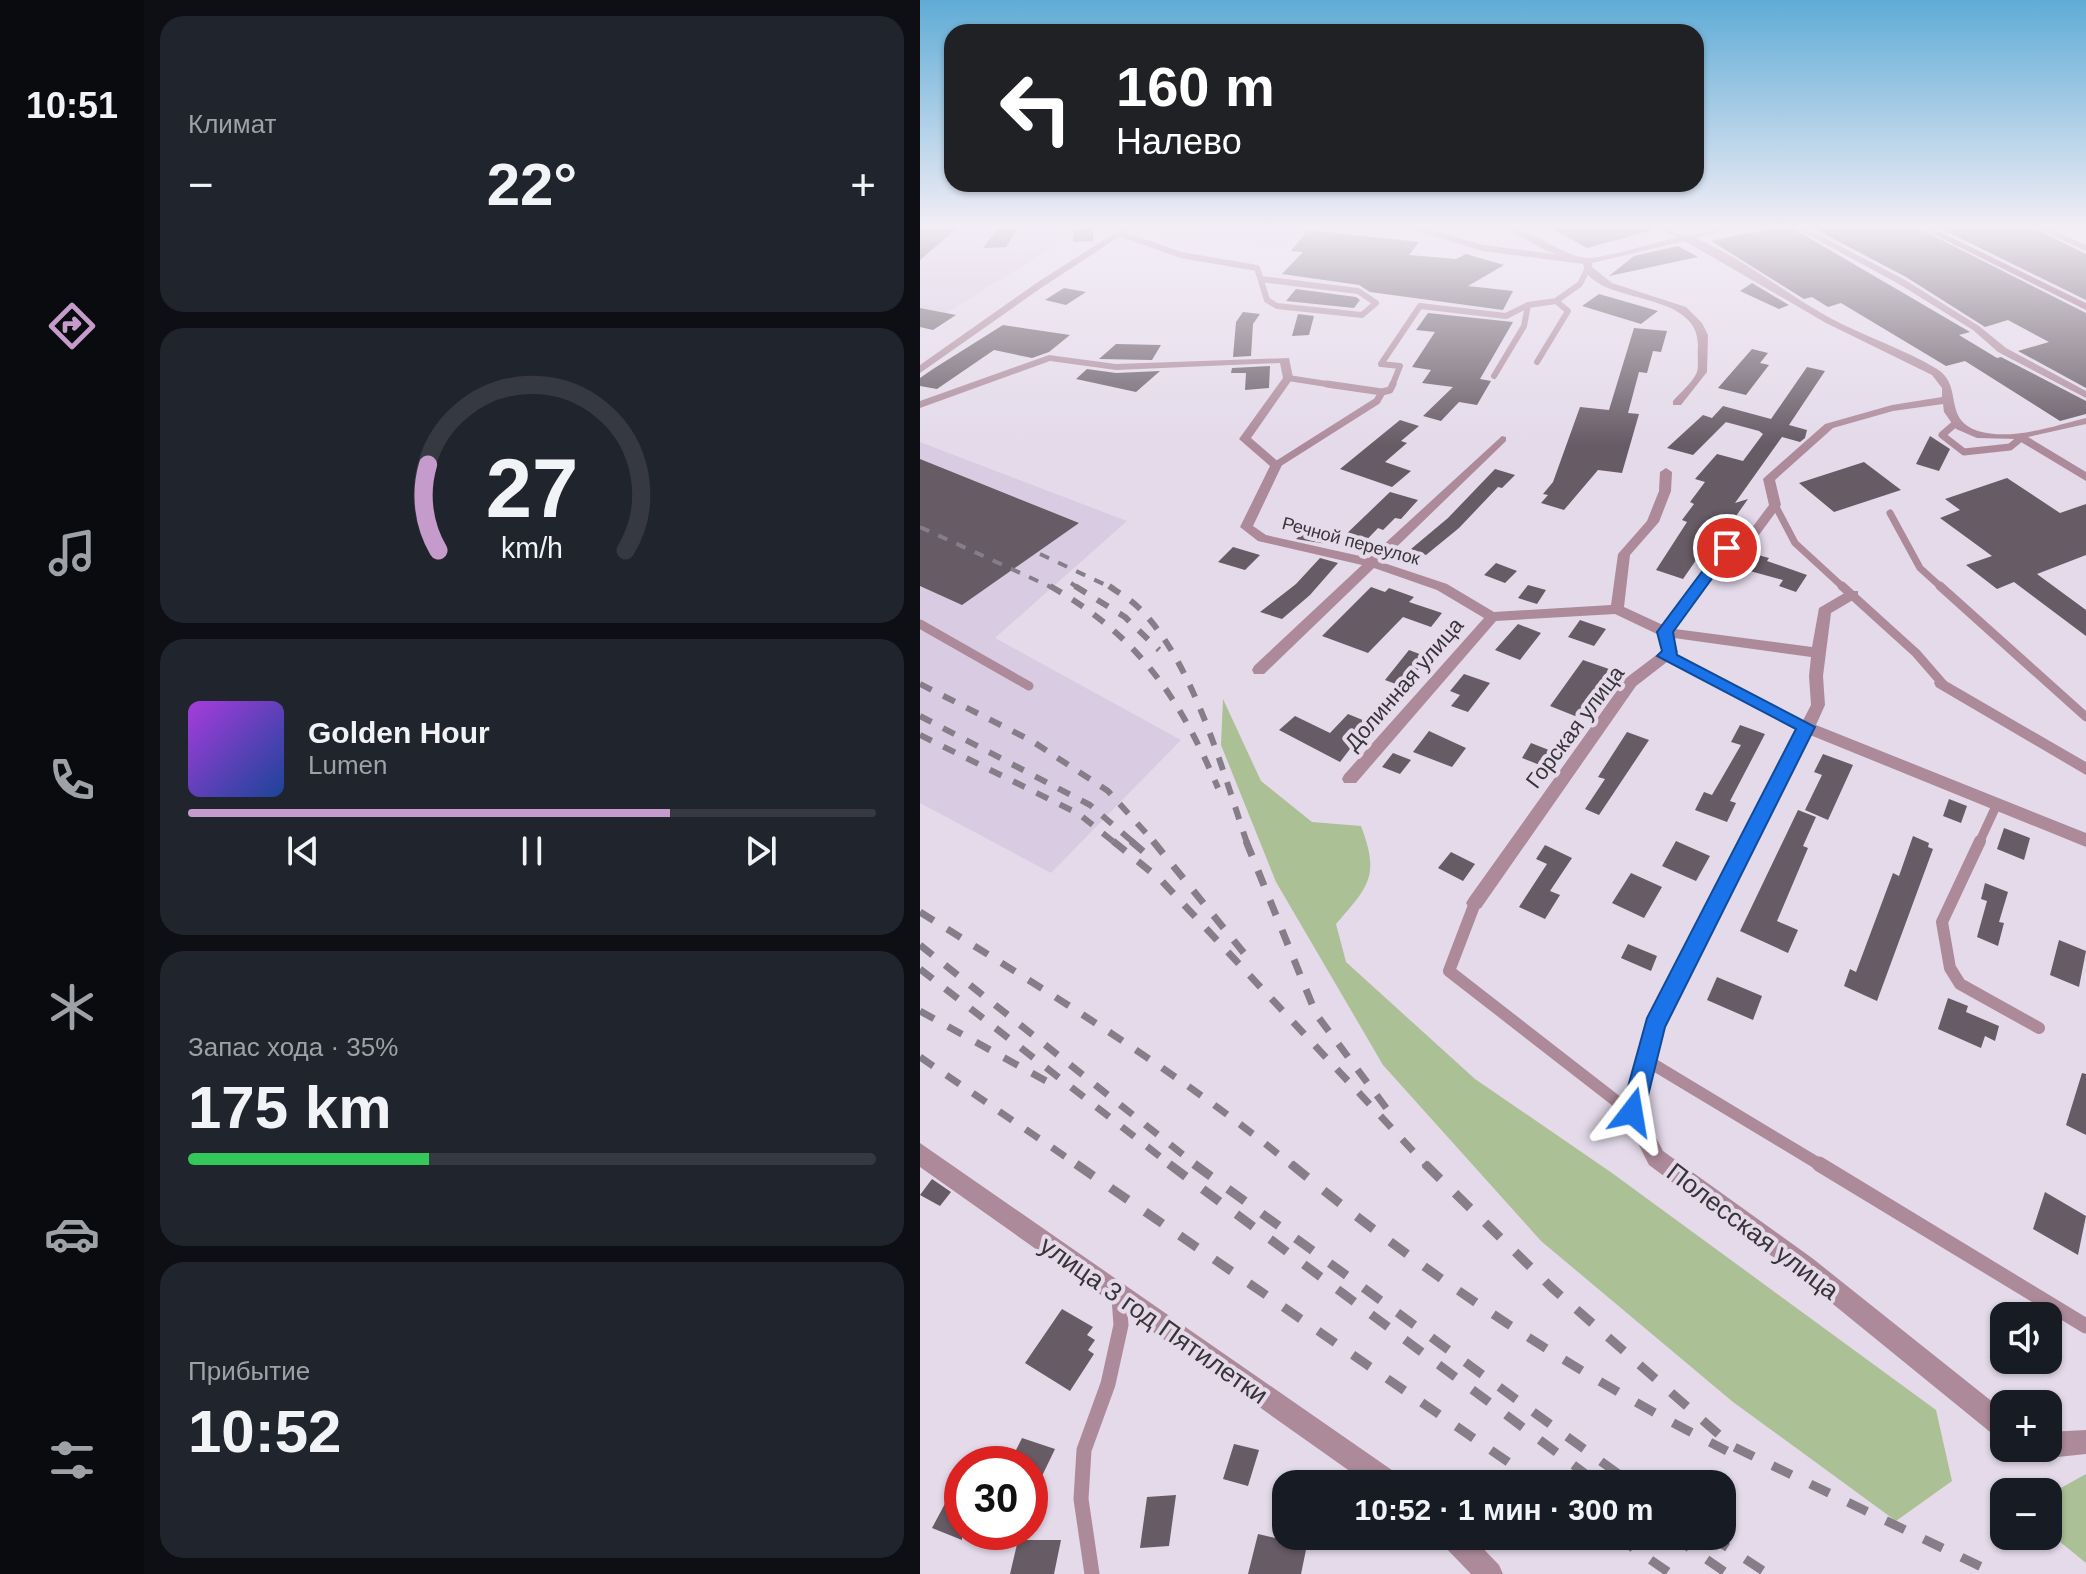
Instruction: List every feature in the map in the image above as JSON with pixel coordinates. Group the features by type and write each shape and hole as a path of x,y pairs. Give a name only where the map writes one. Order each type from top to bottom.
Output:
{"street":[{"path":"920,370 1021,298"},
{"path":"1650,298 1683,309 1697,323 1703,335 1702,372 1677,403"},
{"path":"1792,298 1829,321 1915,360 1936,373 1947,388 1945,400 1957,422 1975,433 2001,439 2021,438 2086,421"},
{"path":"1928,298 1976,328 2002,350 2086,395"},
{"path":"920,405 1049,358 1116,367 1285,360 1288,378 1245,439 1276,465"},
{"path":"1665,632 1727,548 1752,536 1775,505 1769,479 1829,426 1892,408 1945,400"},
{"path":"2021,438 2086,477"},
{"path":"1259,670 1502,439"},
{"name":"Речной переулок","path":"1276,465 1246,527 1262,538 1372,563 1442,587 1492,617"},
{"path":"1617,609 1624,554 1653,522 1665,491 1666,472"},
{"path":"1635,1116 1632,1112 1655,1025 1818,705 1818,653 1824,611 1853,594"},
{"path":"1492,617 1617,609 1665,632 1818,653"},
{"name":"Долинная улица","path":"1350,779 1492,617"},
{"path":"1665,632 1671,652 1665,656"},
{"name":"Горская улица","path":"1475,903 1631,682 1665,656"},
{"path":"1942,683 2086,769"},
{"path":"1806,727 2086,840"},
{"name":"Полесская улица","path":"1635,1116 1656,1158 1804,1266 1990,1416"},
{"name":"улица 3 год Пятилетки","path":"920,1154 1370,1470"},
{"path":"2062,1444 2086,1442"},
{"path":"1466,1550 1490,1574"}],"lane":[{"path":"1267,298 1277,306 1362,315 1376,303 1369,298"},
{"path":"1288,378 1382,392 1390,390 1400,366 1381,364 1420,306 1506,316 1528,305 1560,298"},
{"path":"1537,362 1568,311 1556,301"},
{"path":"1494,376 1524,326 1528,305"},
{"path":"1276,465 1377,401 1382,392"},
{"path":"1957,422 1942,435 1964,452 2010,447 2021,438"},
{"path":"1775,505 1795,543 1853,594 1942,683"},
{"path":"1890,513 1920,568 2086,717"},
{"path":"920,624 1029,686"},
{"path":"1665,656 1806,727"},
{"path":"1997,804 1942,922 1944,945 1950,968 1960,984 2039,1028"},
{"path":"1475,903 1449,971 1635,1116"},
{"path":"1646,1060 2086,1326"},
{"path":"1092,1574 1081,1499 1084,1450 1108,1384 1121,1325 1119,1296"}],"shaded area":[{"path":"920,298 970,298 920,329"},
{"path":"920,442 1127,521 995,638 1181,740 1051,873 920,803"}],"green space":[{"path":"1223,699 1261,781 1312,822 1361,826 1370,857 1368,880 1336,924 1346,962 1475,1079 1612,1173 1936,1410 1952,1481 1896,1521 1733,1402 1541,1241 1383,1065 1276,882 1221,745"},
{"path":"2086,1474 2086,1563 2062,1543 2062,1487"}],"building":[{"path":"1047,298 1076,298 1066,305 1045,300"},
{"path":"1288,298 1360,300 1354,308 1286,301"},
{"path":"1418,298 1509,298 1503,310"},
{"path":"1593,298 1614,298 1658,311 1641,324 1582,306"},
{"path":"1756,298 1778,298 1789,305 1779,309"},
{"path":"1814,298 1913,298 1970,332 1959,335 1997,358 2001,357 2086,401 2086,414 2060,421 1965,361 1946,366 1841,303 1828,307"},
{"path":"1940,298 2057,298 2086,313 2086,388 2018,351 2049,342 2008,320 1985,327"},
{"path":"920,308 956,315 933,330 920,327"},
{"path":"1243,312 1260,314 1253,324 1251,356 1233,357 1236,322"},
{"path":"1428,313 1513,322 1480,379 1491,381 1477,405 1459,402 1441,421 1423,416 1453,387 1422,383 1431,370 1412,367 1435,332 1416,330"},
{"path":"1298,314 1314,316 1309,335 1292,336"},
{"path":"1003,325 1070,335 1049,352 1032,358 994,350 937,389 920,386 920,378"},
{"path":"1634,328 1667,331 1661,352 1653,351 1647,373 1639,372 1628,413 1639,414 1622,473 1598,470 1564,510 1541,503 1548,495 1543,494 1553,482 1580,407 1609,410"},
{"path":"1116,344 1161,345 1152,360 1099,359"},
{"path":"1752,349 1768,353 1760,363 1769,365 1746,395 1718,388"},
{"path":"1270,366 1269,388 1245,390 1246,373 1231,373 1232,368"},
{"path":"1807,367 1825,371 1789,425 1807,430 1805,438 1800,442 1782,437 1735,503 1748,499 1729,526 1721,524 1683,579 1656,570 1687,522 1682,520 1694,504 1690,502 1705,482 1695,479 1717,454 1743,461 1763,434 1726,422 1693,455 1667,448 1703,415 1712,418 1723,406 1771,419"},
{"path":"1087,369 1116,373 1160,371 1136,392 1076,379"},
{"path":"1400,420 1419,426 1401,441 1407,443 1385,462 1411,471 1392,487 1340,469"},
{"path":"1930,436 1950,449 1939,471 1916,464"},
{"path":"920,459 1079,523 962,605 920,586"},
{"path":"1864,462 1901,490 1834,512 1799,483"},
{"path":"1495,469 1515,475 1502,488 1498,487 1459,528 1426,555 1411,549 1448,518"},
{"path":"2007,478 2060,513 2086,504 2086,555 2037,574 2086,610 2086,636 2014,582 1997,589 1966,565 1992,556 1940,518 1960,510 1945,499"},
{"path":"1390,492 1418,500 1401,519 1395,518 1383,530 1378,528 1358,549 1296,539 1309,528 1341,539"},
{"path":"1233,547 1260,555 1245,570 1218,562"},
{"path":"1747,552 1807,575 1796,592 1779,586 1783,580 1739,568"},
{"path":"1320,558 1338,563 1310,595 1282,619 1260,612 1296,584"},
{"path":"1496,563 1517,571 1505,583 1484,575"},
{"path":"1528,585 1546,590 1537,604 1518,598"},
{"path":"1371,587 1385,592 1389,588 1414,597 1409,602 1442,613 1431,627 1403,617 1368,653 1322,636"},
{"path":"1580,620 1606,629 1594,646 1568,637"},
{"path":"1518,624 1541,633 1520,660 1495,650"},
{"path":"1409,650 1430,658 1401,686 1385,680"},
{"path":"1583,660 1609,669 1580,718 1550,706"},
{"path":"1464,674 1490,683 1468,712 1451,706 1460,695 1450,691"},
{"path":"1348,714 1370,723 1340,762 1279,730 1295,716 1330,733"},
{"path":"1740,725 1765,734 1730,801 1736,803 1727,822 1695,810 1704,792 1712,795 1741,745 1731,742"},
{"path":"1429,731 1466,748 1452,767 1413,752"},
{"path":"1627,732 1649,740 1599,815 1585,809 1605,779 1598,777"},
{"path":"1531,743 1554,752 1545,767 1522,758"},
{"path":"1393,753 1411,760 1400,774 1382,767"},
{"path":"1823,754 1853,765 1828,820 1805,810 1822,775 1814,772"},
{"path":"1949,799 1967,806 1961,823 1943,816"},
{"path":"1798,810 1816,817 1803,846 1808,848 1777,921 1798,930 1788,953 1740,931"},
{"path":"2004,828 2030,838 2024,860 1997,849"},
{"path":"1913,836 1929,843 1928,847 1933,849 1877,1001 1844,986 1850,969 1856,972 1893,873 1899,876"},
{"path":"1676,841 1710,856 1696,881 1662,866"},
{"path":"1545,845 1572,858 1550,891 1560,895 1545,919 1519,907 1547,864 1536,859"},
{"path":"1451,852 1475,864 1463,881 1438,868"},
{"path":"1631,873 1662,887 1644,918 1612,903"},
{"path":"1985,883 2008,892 1999,922 2004,923 1998,946 1977,937 1987,901 1981,899"},
{"path":"2059,940 2086,951 2079,987 2050,975"},
{"path":"1628,944 1657,956 1651,971 1621,958"},
{"path":"1717,977 1762,996 1753,1020 1707,1000"},
{"path":"1948,998 1968,1006 1966,1012 1999,1026 1995,1041 1985,1036 1981,1048 1938,1029"},
{"path":"2082,1073 2086,1074 2086,1135 2066,1125"},
{"path":"932,1179 951,1192 940,1206 920,1195"},
{"path":"2045,1192 2086,1216 2078,1255 2033,1229"},
{"path":"1062,1309 1093,1327 1087,1335 1095,1340 1088,1350 1094,1354 1070,1391 1025,1363"},
{"path":"1022,1438 1046,1446 1018,1446"},
{"path":"1234,1444 1259,1450 1248,1486 1223,1479"},
{"path":"1048,1447 1055,1449 1048,1464"},
{"path":"1176,1495 1169,1546 1140,1548 1147,1497"},
{"path":"944,1506 944,1533 932,1528"},
{"path":"1258,1534 1272,1537 1272,1550 1306,1550 1301,1574 1248,1574"},
{"path":"1048,1540 1061,1540 1054,1574 1010,1574 1016,1550 1048,1550"}],"railway":[{"path":"920,527 1053,588"},
{"path":"1040,554 1112,588"},
{"path":"1071,583 1077,587"},
{"path":"1050,586 1108,626 1152,671 1188,725 1218,788"},
{"path":"1077,587 1125,617 1159,650"},
{"path":"1112,588 1139,608 1158,630 1191,687 1217,751 1247,843"},
{"path":"920,684 1032,741 1108,791 1155,843"},
{"path":"920,716 1090,805 1134,843"},
{"path":"920,735 1079,814 1115,843"},
{"path":"1113,841 1161,880 1427,1165"},
{"path":"1131,841 1153,860"},
{"path":"1153,841 1252,963"},
{"path":"1246,841 1316,1014 1387,1109"},
{"path":"920,912 1157,1065 1293,1166"},
{"path":"920,945 1197,1166"},
{"path":"920,969 1172,1166"},
{"path":"920,1011 1046,1081"},
{"path":"920,1057 1079,1166"},
{"path":"1076,1164 1520,1470"},
{"path":"1169,1164 1580,1470"},
{"path":"1194,1164 1613,1470"},
{"path":"1291,1164 1394,1245 1501,1320 1612,1388 1727,1451"},
{"path":"1427,1165 1551,1287 1732,1446 1996,1574"},
{"path":"1636,1550 1671,1574"},
{"path":"1693,1550 1728,1574"},
{"path":"1731,1550 1768,1574"}],"route":[{"path":"1632,1112 1655,1025 1806,727 1665,656 1671,652 1665,632 1727,548"}]}
